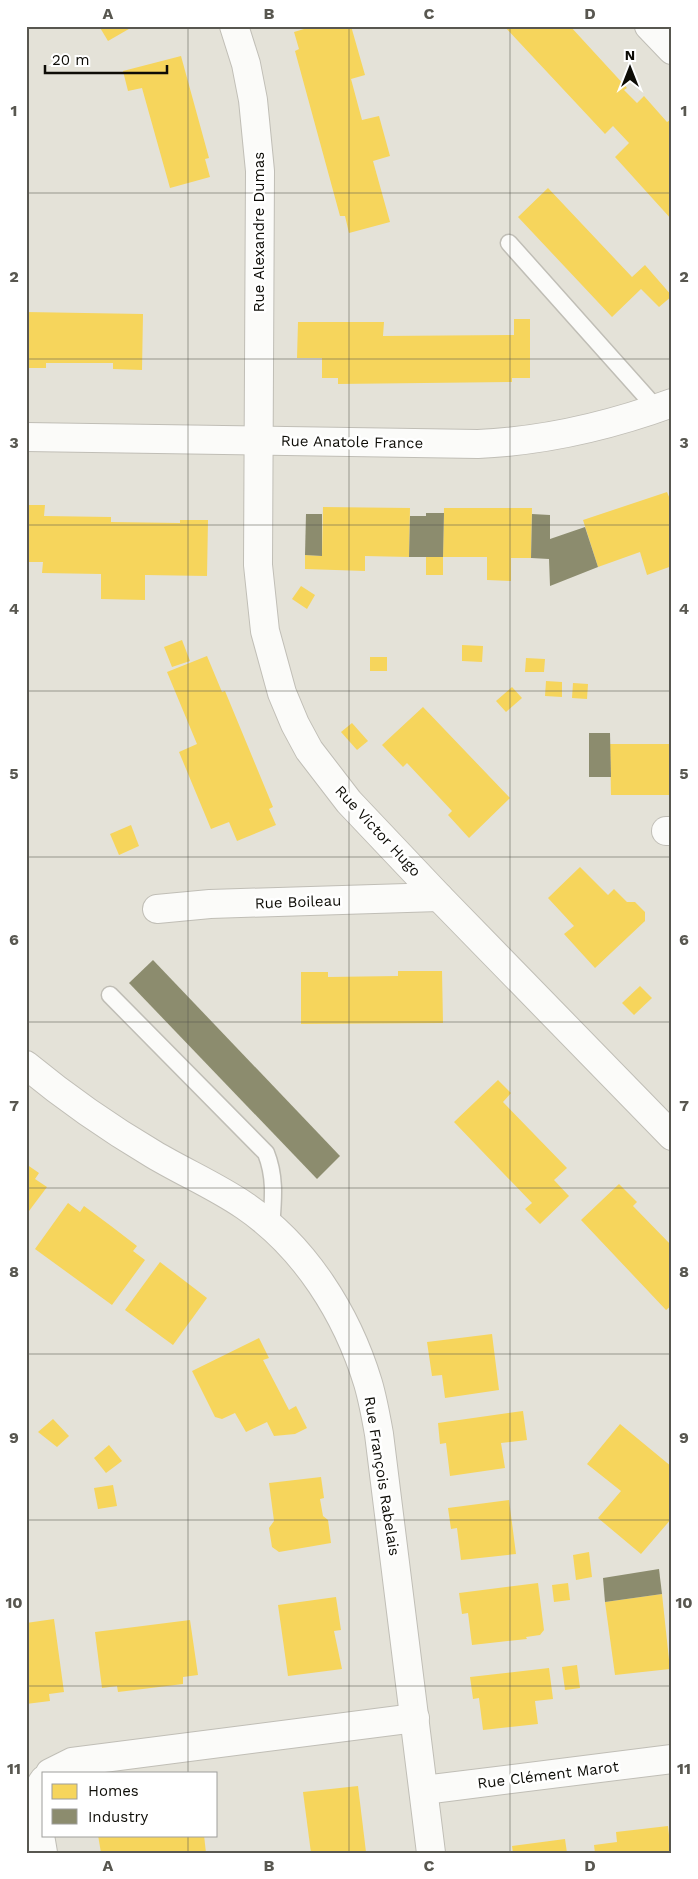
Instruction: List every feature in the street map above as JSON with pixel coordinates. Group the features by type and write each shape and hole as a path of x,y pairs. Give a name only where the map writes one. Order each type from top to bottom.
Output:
{"street":[{"name":"Rue Alexandre Dumas","path":"234,26 246,64 253,100 260,171 259,441"},
{"path":"649,26 672,50"},
{"name":"Rue Anatole France","path":"26,438 478,444 515,442 586,429 664,406"},
{"name":"Rue Victor Hugo","path":"259,441 260,595 265,631 282,693 306,744 326,774 439,898 672,1136"},
{"name":"Rue Boileau","path":"157,909 210,904 439,898"},
{"name":"Rue François Rabelais","path":"26,1065 76,1104 129,1140 246,1206 271,1228 314,1272 332,1300 346,1328 368,1383 379,1434 431,1853"},
{"path":"52,1772 72,1762 415,1718"},
{"name":"Rue Clément Marot","path":"424,1790 672,1759"},
{"path":"42,1782 39,1786 37,1803 43,1853"}],"lane":[{"path":"510,243 664,406"},
{"path":"110,995 266,1153 272,1168 274,1186 271,1228"}],"building: Homes":[{"path":"99,26 134,26 108,41"},
{"path":"314,26 351,26 365,75 351,79 362,120 379,116 390,156 373,161 390,222 349,233 345,216 340,216 295,51 299,49 294,32"},
{"path":"504,26 570,26 627,88 624,90 637,103 644,96 667,122 672,119 672,220 615,157 629,143 613,126 605,134"},
{"path":"181,56 209,158 205,159 210,177 170,188 142,88 128,91 123,71"},
{"path":"548,188 632,277 645,265 672,296 659,307 641,289 612,317 518,217"},
{"path":"26,312 143,314 142,370 113,369 113,363 46,363 46,368 26,368"},
{"path":"514,319 530,319 530,378 512,378 512,382 338,384 338,378 322,378 322,358 297,358 298,322 384,322 383,336 514,335"},
{"path":"667,492 672,504 672,566 647,575 640,552 598,567 583,520"},
{"path":"26,505 45,505 44,516 111,517 111,522 180,523 180,520 208,520 207,576 145,575 145,600 101,599 101,574 42,573 43,562 26,562"},
{"path":"323,507 410,508 409,557 365,556 365,571 305,569 305,555 322,556"},
{"path":"444,508 532,508 531,558 511,558 511,581 487,580 487,557 443,557"},
{"path":"426,557 443,557 443,575 426,575"},
{"path":"301,586 315,595 307,609 292,599"},
{"path":"182,640 190,661 172,667 164,647"},
{"path":"462,645 483,646 482,662 462,661"},
{"path":"207,656 222,692 225,691 273,807 269,809 276,825 237,841 229,822 211,829 179,752 197,744 167,672"},
{"path":"370,657 387,657 387,671 370,671"},
{"path":"526,658 545,659 544,672 525,672"},
{"path":"546,681 562,682 562,697 545,696"},
{"path":"573,683 588,684 587,699 572,698"},
{"path":"512,687 522,698 506,712 496,701"},
{"path":"423,707 510,798 469,838 448,815 452,811 407,763 403,767 382,745"},
{"path":"352,723 368,741 357,750 341,732"},
{"path":"610,744 672,744 672,795 611,795"},
{"path":"131,825 139,846 119,855 110,834"},
{"path":"580,867 608,895 614,889 627,902 635,902 645,912 645,921 595,968 564,934 574,926 548,898"},
{"path":"398,971 442,971 443,1023 301,1024 301,972 328,972 328,977 398,976"},
{"path":"640,986 652,998 634,1015 622,1003"},
{"path":"498,1080 511,1093 503,1102 567,1168 554,1180 569,1196 540,1224 525,1209 532,1203 454,1122"},
{"path":"26,1164 39,1173 35,1179 47,1187 26,1215"},
{"path":"619,1184 637,1202 633,1206 672,1246 672,1305 666,1310 581,1220"},
{"path":"68,1203 80,1212 84,1206 137,1246 133,1251 145,1260 112,1305 35,1249"},
{"path":"160,1262 207,1298 173,1345 125,1310"},
{"path":"492,1334 499,1390 445,1398 442,1375 432,1376 427,1342"},
{"path":"259,1338 269,1358 263,1360 289,1410 296,1406 307,1428 295,1434 274,1436 267,1422 246,1432 235,1413 222,1419 215,1417 192,1371"},
{"path":"523,1411 527,1440 501,1443 505,1468 450,1476 446,1443 440,1444 438,1423"},
{"path":"53,1419 69,1436 57,1447 38,1432"},
{"path":"620,1424 672,1467 672,1518 641,1554 598,1518 621,1491 587,1464"},
{"path":"109,1445 122,1461 106,1473 94,1458"},
{"path":"321,1477 324,1498 320,1499 323,1516 328,1520 331,1543 279,1552 272,1547 269,1528 274,1521 269,1483"},
{"path":"113,1485 117,1506 98,1509 94,1488"},
{"path":"509,1500 516,1554 461,1560 457,1528 451,1529 448,1508"},
{"path":"589,1552 592,1577 576,1580 573,1555"},
{"path":"538,1583 544,1630 540,1635 526,1637 527,1639 472,1645 468,1613 462,1614 459,1593"},
{"path":"568,1583 570,1600 554,1602 552,1585"},
{"path":"662,1594 670,1669 615,1675 605,1602"},
{"path":"336,1597 341,1630 334,1631 342,1669 288,1676 278,1605"},
{"path":"54,1619 64,1692 49,1694 50,1701 26,1704 26,1623"},
{"path":"190,1620 198,1675 183,1677 183,1684 118,1692 117,1686 102,1688 95,1632"},
{"path":"577,1665 580,1688 565,1690 562,1667"},
{"path":"549,1668 553,1699 535,1701 538,1724 483,1730 479,1698 473,1699 470,1677"},
{"path":"358,1786 366,1852 311,1853 303,1792"},
{"path":"668,1826 671,1853 595,1853 594,1845 617,1842 616,1832"},
{"path":"98,1836 204,1836 206,1853 101,1853"},
{"path":"565,1839 567,1853 513,1853 512,1846"}],"building: Industry":[{"path":"426,513 444,513 443,557 409,557 410,516 426,516"},
{"path":"306,514 322,514 322,556 305,555"},
{"path":"532,514 550,515 550,539 585,527 598,567 550,586 549,559 531,558"},
{"path":"589,733 610,733 611,777 589,777"},
{"path":"153,960 340,1156 317,1179 129,983"},
{"path":"659,1569 662,1594 605,1602 603,1578"}]}
